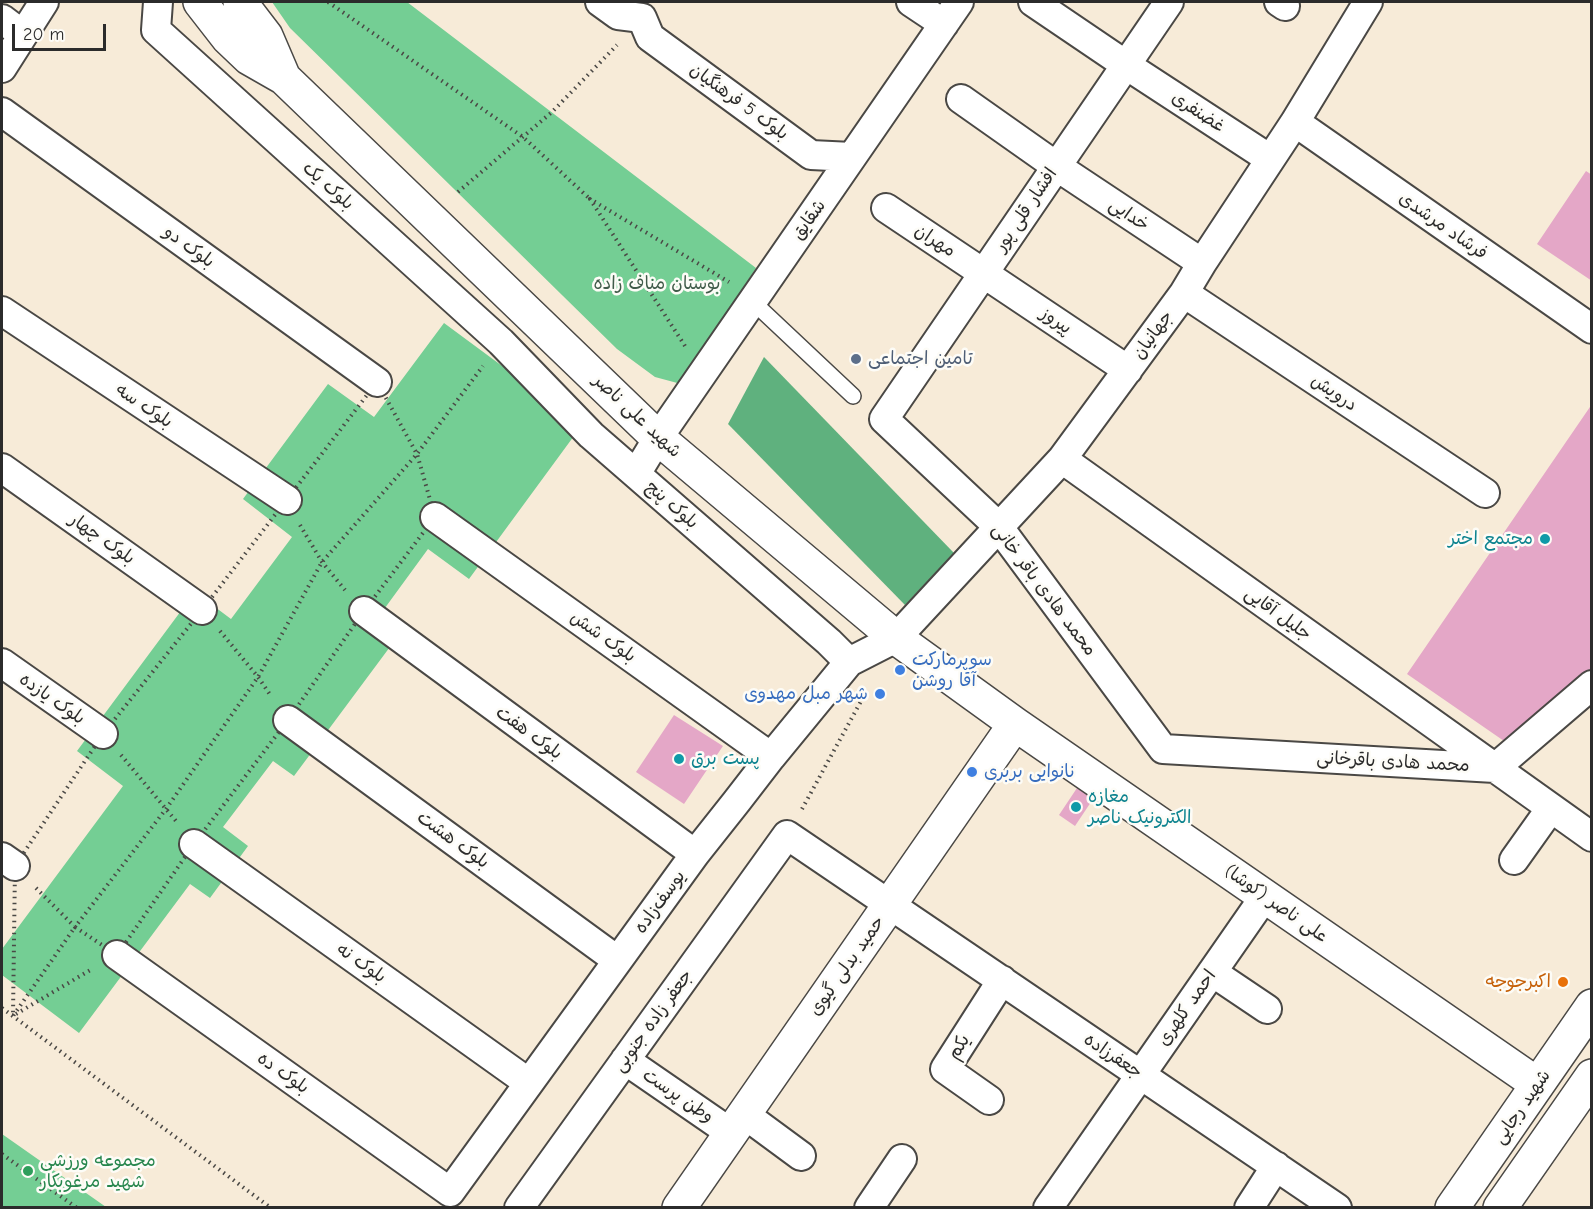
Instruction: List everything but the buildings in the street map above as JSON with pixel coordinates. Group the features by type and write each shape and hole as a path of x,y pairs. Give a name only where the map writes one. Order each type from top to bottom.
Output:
{"street":[{"path":"2,68 12,27 44,2"},
{"path":"12,27 54,2"},
{"name":"بلوک یک","path":"158,2 156,30 501,342"},
{"name":"شهید علی ناصر","path":"200,2 228,38 249,58 284,78 658,438 896,638 1015,724"},
{"name":"شهید علی ناصر","path":"240,2 266,36 284,78"},
{"path":"600,2 618,15 642,18"},
{"path":"911,2 951,13"},
{"name":"غضنفری","path":"1033,2 1270,159"},
{"name":"افشار قلی پور","path":"884,419 1169,2"},
{"name":"جهانیان","path":"896,638 1062,459 1184,293 1368,2"},
{"name":"شقایق","path":"636,474 658,438 951,13"},
{"name":"بلوک 5 فرهنگیان","path":"642,18 650,37 811,155 852,157"},
{"name":"خدایی","path":"961,99 1056,166 1202,263"},
{"name":"بلوک دو","path":"2,112 377,382"},
{"name":"فرشاد مرشدی","path":"1294,122 1592,329"},
{"name":"مهران","path":"886,208 983,273"},
{"name":"پیروز","path":"983,273 1128,370"},
{"name":"درویش","path":"1184,293 1485,493"},
{"path":"501,342 521,305"},
{"name":"بلوک سه","path":"2,311 286,500"},
{"name":"بلوک پنج","path":"501,342 591,435 829,642 849,662"},
{"name":"محمد هادی باقر خانی","path":"884,419 998,526 1163,749"},
{"name":"جلیل آقایی","path":"1062,459 1592,837"},
{"name":"بلوک چهار","path":"2,468 202,610"},
{"name":"بلوک شش","path":"435,517 771,756"},
{"name":"بلوک هفت","path":"357,603 695,854"},
{"name":"یوسف‌زاده","path":"450,1192 695,854 771,756 849,662 896,638"},
{"name":"بلوک یازده","path":"2,663 110,743"},
{"name":"محمد هادی باقرخانی","path":"1163,749 1495,768 1592,685"},
{"name":"بلوک هشت","path":"282,711 618,960"},
{"name":"علی ناصر (کوشا)","path":"1015,724 1537,1084"},
{"name":"حمید بدلی گیوی","path":"679,1208 1015,724"},
{"path":"1514,860 1551,808"},
{"name":"بلوک نه","path":"187,835 529,1083"},
{"name":"جعفرزاده","path":"787,835 1337,1208"},
{"name":"جعفر زاده جنوبی","path":"519,1208 787,835"},
{"name":"احمد کلهری","path":"1048,1208 1265,896"},
{"name":"بلوک ده","path":"107,960 450,1192"},
{"path":"1212,972 1268,1009"},
{"name":"یکم","path":"989,1100 945,1069 1002,980"},
{"name":"شهید رجایی","path":"1452,1208 1592,1006"},
{"name":"وطن پرست","path":"625,1060 737,1123 801,1155"},
{"path":"1500,1208 1592,1076"},
{"path":"869,1208 902,1159"},
{"path":"1249,1208 1276,1166"}],"lane":[{"path":"753,301 853,396"}],"path":[{"path":"328,2 523,137 590,199 742,290 753,301"},
{"path":"458,192 552,112 642,18"},
{"path":"590,199 702,374"},
{"path":"13,1016 75,927 166,809 258,677 322,562 417,454 501,342"},
{"path":"377,382 417,454 435,517 357,603 282,711 187,835 107,960 13,1016 17,869 110,743 202,610 377,382"},
{"path":"286,500 322,562 357,603"},
{"path":"202,610 258,677 282,711"},
{"path":"787,835 867,690"},
{"path":"110,743 187,835"},
{"path":"17,869 107,960"},
{"path":"2,1008 271,1208"},
{"path":"2,1154 77,1208"}],"green space":[{"name":"بوستان مناف زاده","path":"272,2 407,2 756,268 681,384 655,377 617,349 290,28"},
{"path":"444,323 582,425 469,579 428,549 382,612 404,628 294,776 273,761 223,827 248,846 210,898 190,884 79,1033 2,975 2,949 123,786 77,751 195,592 231,619 292,537 243,499 328,384 374,417"},
{"path":"764,357 954,553 905,605 728,424"},
{"name":"مجموعه ورزشی شهید مرغوبکار","path":"2,1134 106,1207 2,1207"}],"place":[{"name":"تامین اجتماعی","path":"856,359"},
{"name":"مجتمع اختر","path":"1545,539"},
{"name":"سوپرمارکت آقا روشن","path":"900,670"},
{"name":"شهر مبل مهدوی","path":"880,694"},
{"name":"پست برق","path":"679,759"},
{"name":"نانوایی بربری","path":"972,772"},
{"name":"مغازه الکترونیک ناصر","path":"1076,807"},
{"name":"اکبرجوجه","path":"1563,982"},
{"name":"مجموعه ورزشی شهید مرغوبکار","path":"28,1171"}]}
